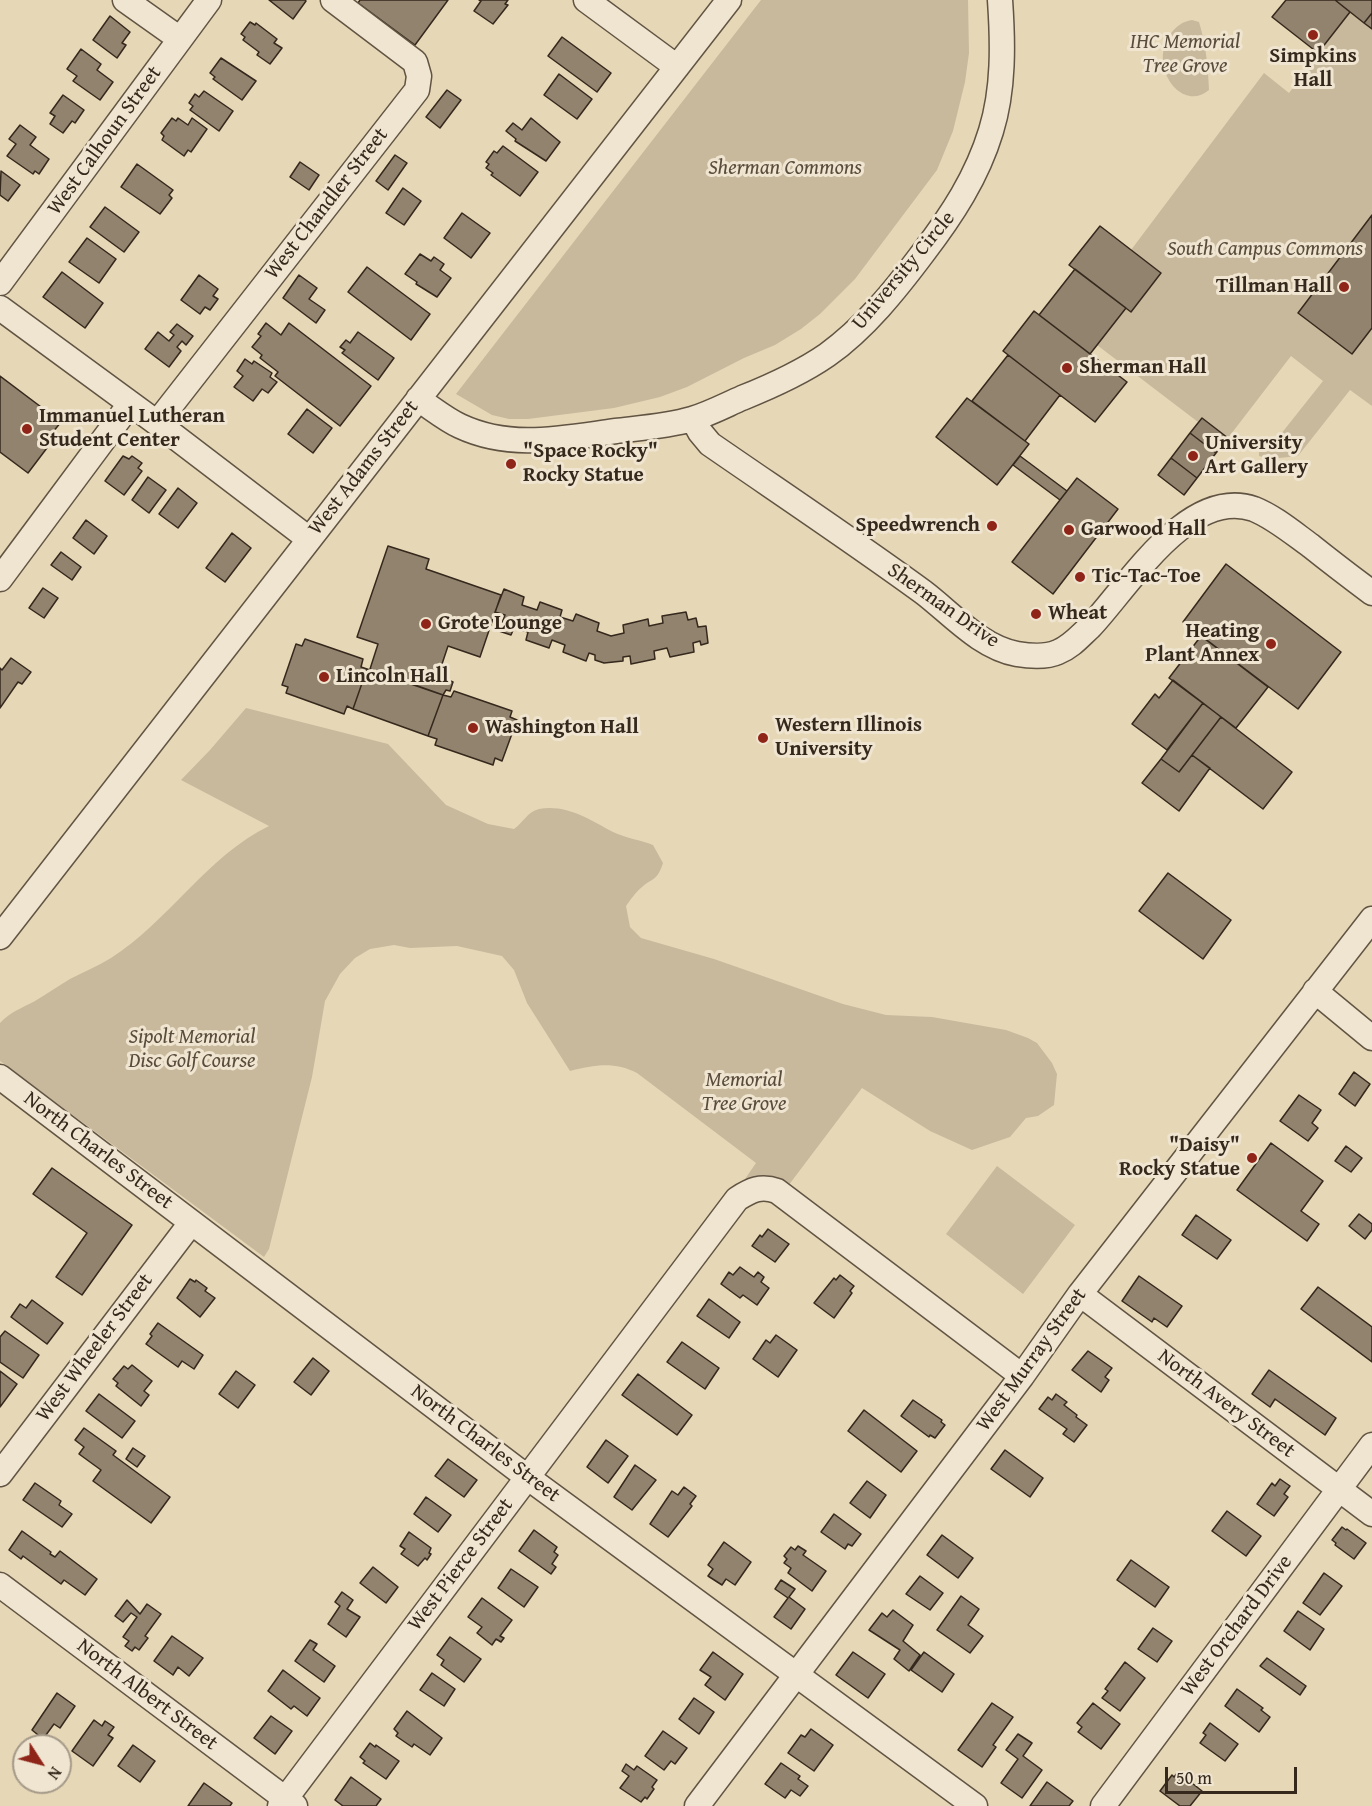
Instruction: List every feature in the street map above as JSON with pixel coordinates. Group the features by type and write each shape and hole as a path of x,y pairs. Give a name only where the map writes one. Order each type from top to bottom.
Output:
{"street":[{"path":"125,0 180,39"},
{"name":"West Calhoun Street","path":"0,283 210,0"},
{"name":"West Chandler Street","path":"157,423 417,90 419,76 415,62 333,0"},
{"path":"586,0 677,67"},
{"name":"West Adams Street","path":"0,937 729,0"},
{"name":"University Circle","path":"418,399 467,429 496,438 540,441 671,424 693,419 776,384 828,354 858,329 911,269 954,212 976,171 992,130 999,95 1002,58 1000,0"},
{"path":"0,308 157,423 309,539"},
{"path":"0,579 130,404"},
{"name":"Sherman Drive","path":"693,419 710,444 867,552 991,645 1017,654 1057,653 1071,645 1180,527 1204,513 1234,505 1262,513 1372,593"},
{"name":"West Murray Street","path":"697,1806 1022,1376 1080,1294 1372,919"},
{"path":"1315,991 1372,1038"},
{"name":"North Charles Street","path":"0,1077 527,1477 975,1806"},
{"name":"West Pierce Street","path":"286,1804 527,1477 737,1199 757,1188 777,1191 1022,1376"},
{"name":"West Wheeler Street","path":"0,1474 191,1223"},
{"name":"North Avery Street","path":"1080,1294 1372,1514"},
{"name":"West Orchard Drive","path":"1102,1806 1372,1445"},
{"name":"North Albert Street","path":"0,1585 286,1804"}],"green space":[{"name":"Sherman Commons","path":"761,0 968,0 969,53 965,82 953,131 937,170 855,279 820,314 775,345 687,387 660,397 614,408 528,419 509,419 492,415 456,394"},
{"name":"South Campus Commons","path":"1350,12 1372,29 1372,406 1350,390 1298,456 1270,459 1259,456 1259,443 1264,437 1273,444 1323,381 1291,356 1228,438 1202,418 1198,422 1097,345 1126,308 1131,312 1161,274 1131,250 1264,73 1289,93"},
{"name":"IHC Memorial Tree Grove","path":"1192,20 1199,22 1208,72 1209,90 1198,96 1188,96 1178,91 1170,82 1165,71 1163,58 1165,45 1172,32 1181,24"},
{"name":"Sipolt Memorial Disc Golf Course","path":"246,708 388,744 446,805 488,824 514,829 535,810 559,809 578,814 618,834 653,845 663,863 661,869 657,876 640,889 626,906 630,927 641,938 714,959 843,1004 886,1015 932,1017 1006,1030 1028,1038 1037,1043 1057,1074 1054,1105 1038,1116 1026,1118 1010,1137 972,1150 930,1131 862,1088 782,1194 757,1188 745,1179 756,1163 637,1073 629,1069 604,1065 570,1071 527,1003 514,970 502,956 457,946 410,948 394,945 370,949 355,958 340,974 325,1001 312,1077 269,1249 264,1257 0,1061 0,1023 4,1019 70,979 101,964 132,943 226,854 269,826 181,780"},
{"path":"997,1166 1075,1225 1023,1294 946,1234"}],"building":[{"path":"269,0 305,0 306,1 293,19"},
{"path":"360,0 448,0 415,45 358,3"},
{"path":"479,0 508,0 505,4 508,5 493,24 474,11 481,1"},
{"name":"Simpkins Hall","path":"1286,0 1335,0 1350,12 1318,53 1272,17"},
{"path":"1335,0 1372,0 1372,13 1364,23"},
{"path":"1372,13 1372,29 1364,23"},
{"path":"110,16 130,32 122,43 126,45 117,58 93,40"},
{"path":"250,22 255,25 256,23 277,39 274,43 282,48 270,64 257,55 259,52 243,40 245,37 241,34"},
{"path":"562,37 611,73 597,92 548,56"},
{"path":"81,49 101,64 97,70 113,82 100,100 73,81 77,76 67,69"},
{"path":"221,58 256,81 242,100 213,79 215,77 210,73"},
{"path":"559,74 592,99 577,119 544,95"},
{"path":"447,90 461,100 440,128 426,117"},
{"path":"204,91 233,111 219,131 190,110 193,106 189,103 195,94 199,97"},
{"path":"63,95 84,110 75,123 72,121 63,133 50,124 55,116 50,113"},
{"path":"172,118 176,121 178,118 188,125 192,118 207,129 191,152 188,150 184,156 162,140 164,136 161,133"},
{"path":"531,118 560,142 546,161 515,141 516,139 506,131 513,123 522,130"},
{"path":"20,125 36,137 30,145 49,159 39,174 35,171 33,174 7,156 16,144 9,139"},
{"path":"503,146 538,172 520,196 491,175 493,173 486,168 489,164 486,162 494,151 497,153"},
{"path":"395,155 407,163 388,190 376,181"},
{"path":"300,162 319,175 309,190 290,177"},
{"path":"137,164 173,190 169,195 172,198 160,214 121,187"},
{"path":"1,171 20,185 8,201 0,195"},
{"path":"403,188 421,201 404,225 386,213"},
{"path":"105,207 139,232 124,252 90,227"},
{"path":"462,213 490,233 471,258 444,238"},
{"name":"Tillman Hall","path":"1372,215 1372,328 1352,354 1298,313"},
{"path":"1100,226 1161,273 1131,312 1069,265"},
{"path":"87,238 116,259 99,283 69,262"},
{"path":"420,254 431,261 434,257 444,264 440,270 451,278 437,297 405,274"},
{"path":"367,267 430,314 411,340 348,292"},
{"path":"1075,269 1126,308 1090,354 1039,315"},
{"path":"62,272 103,303 85,328 43,297"},
{"path":"199,275 218,289 213,296 218,299 210,310 205,307 200,314 181,300"},
{"path":"299,275 317,288 309,299 325,310 316,323 283,298"},
{"name":"Sherman Hall","path":"1034,311 1127,382 1095,422 1003,351"},
{"path":"266,323 281,335 289,323 371,386 340,426 275,376 278,372 260,358 262,355 252,347 261,336 258,334"},
{"path":"177,324 193,336 186,345 182,341 177,347 181,351 169,367 145,349 158,332 169,341 174,335 170,332"},
{"path":"358,332 394,358 378,380 342,353 345,350 340,347 346,340 350,343"},
{"path":"1008,355 1060,395 1025,441 972,401"},
{"path":"245,359 252,364 254,361 272,373 270,377 277,382 268,393 262,389 253,401 234,387 243,376 237,371"},
{"name":"Immanuel Lutheran Student Center","path":"0,376 61,422 49,437 53,440 28,473 0,452"},
{"path":"967,398 1029,444 997,485 936,437"},
{"path":"307,409 332,428 313,453 288,434"},
{"path":"1202,418 1228,438 1216,453 1190,433"},
{"name":"University Art Gallery","path":"1190,433 1216,453 1197,478 1171,458"},
{"path":"123,456 129,459 132,456 142,463 138,468 142,471 124,495 105,481"},
{"path":"1020,456 1067,491 1060,500 1013,465"},
{"path":"1171,458 1197,478 1184,495 1158,475"},
{"path":"148,477 166,490 149,513 132,500"},
{"name":"Garwood Hall","path":"1077,478 1118,509 1053,594 1012,562"},
{"path":"178,488 197,503 178,528 159,514"},
{"path":"86,520 107,536 94,554 73,538"},
{"path":"232,533 251,548 225,582 206,568"},
{"name":"Grote Lounge","path":"388,546 429,559 426,569 501,595 480,657 448,646 438,676 453,682 450,691 446,690 443,695 370,669 378,644 357,637"},
{"path":"61,552 81,567 72,580 51,565"},
{"name":"Heating Plant Annex","path":"1226,564 1341,652 1298,709 1183,622"},
{"path":"43,588 58,598 44,618 29,608"},
{"path":"504,589 524,597 522,605 537,610 540,602 562,610 560,617 573,621 576,614 599,623 597,631 611,636 624,633 623,625 648,619 649,626 663,623 662,616 686,612 688,620 696,618 698,627 706,626 708,643 701,645 700,641 693,643 694,652 670,657 667,648 654,651 655,659 631,664 630,656 623,657 623,661 604,663 595,660 595,655 589,653 586,661 563,652 565,645 552,640 549,648 526,640 528,632 514,628 511,635 499,631 505,615 495,612"},
{"path":"1201,636 1268,687 1236,728 1169,678"},
{"name":"Lincoln Hall","path":"305,639 363,659 361,667 367,669 353,709 347,706 344,714 286,693 288,687 282,685 296,644 302,646"},
{"path":"11,658 31,672 22,684 18,682 0,708 0,668 2,670"},
{"path":"367,669 443,695 428,736 353,709"},
{"path":"1173,680 1203,703 1167,750 1132,724 1155,694 1159,698"},
{"name":"Washington Hall","path":"454,691 512,711 510,717 517,720 502,761 495,758 493,765 435,745 437,739 428,736 443,695 451,697"},
{"path":"1203,703 1221,717 1179,772 1161,759"},
{"path":"1221,717 1292,772 1263,809 1192,755"},
{"path":"1192,755 1210,768 1179,811 1142,783 1161,759 1179,772"},
{"path":"1168,873 1231,920 1203,959 1139,911"},
{"path":"1354,1072 1370,1084 1355,1106 1339,1094"},
{"path":"1299,1095 1321,1110 1312,1123 1318,1128 1308,1141 1280,1121"},
{"path":"1271,1143 1323,1181 1301,1211 1319,1224 1307,1241 1237,1190"},
{"path":"1346,1146 1362,1158 1351,1172 1335,1161"},
{"path":"52,1168 132,1225 82,1295 56,1277 87,1233 33,1194"},
{"path":"1359,1214 1372,1224 1372,1230 1365,1239 1349,1226"},
{"path":"1196,1215 1231,1240 1217,1259 1182,1235"},
{"path":"768,1229 789,1244 775,1262 752,1246"},
{"path":"740,1267 754,1277 758,1272 764,1277 761,1282 769,1288 757,1305 743,1295 740,1298 721,1284 729,1272 733,1275"},
{"path":"840,1275 854,1286 850,1291 852,1293 834,1318 814,1303 834,1278 836,1280"},
{"path":"1139,1276 1182,1306 1167,1327 1154,1318 1152,1322 1122,1301"},
{"path":"190,1279 195,1282 196,1280 207,1288 205,1291 215,1298 200,1317 177,1298"},
{"path":"1318,1287 1372,1327 1372,1362 1301,1309"},
{"path":"709,1299 740,1322 729,1338 697,1316"},
{"path":"32,1300 63,1323 47,1344 11,1317 20,1304 26,1308"},
{"path":"158,1323 203,1355 194,1369 182,1361 178,1367 146,1344"},
{"path":"5,1331 39,1355 23,1378 0,1362 0,1337"},
{"path":"776,1335 797,1350 778,1377 753,1359 766,1340 770,1343"},
{"path":"682,1342 719,1368 705,1389 667,1362"},
{"path":"1088,1351 1112,1368 1105,1377 1109,1380 1101,1392 1072,1370"},
{"path":"313,1358 329,1371 311,1395 294,1382"},
{"path":"132,1365 152,1381 144,1391 149,1395 141,1406 116,1386 118,1383 113,1379 124,1366 128,1369"},
{"path":"1269,1370 1336,1418 1325,1435 1275,1399 1270,1407 1252,1394"},
{"path":"0,1371 17,1384 0,1407"},
{"path":"236,1371 255,1385 238,1408 219,1394"},
{"path":"638,1374 692,1415 677,1435 622,1395"},
{"path":"99,1394 135,1421 122,1438 86,1411"},
{"path":"1056,1394 1067,1402 1064,1405 1077,1415 1076,1417 1087,1425 1074,1442 1063,1434 1067,1429 1039,1409 1048,1397 1052,1400"},
{"path":"913,1400 942,1420 941,1422 945,1425 935,1438 930,1435 929,1437 901,1416"},
{"path":"864,1410 917,1451 901,1472 848,1431"},
{"path":"84,1428 116,1451 113,1455 170,1497 151,1523 93,1481 101,1470 79,1454 84,1447 75,1440"},
{"path":"606,1440 628,1456 608,1483 587,1467"},
{"path":"133,1448 145,1456 137,1467 126,1459"},
{"path":"1005,1450 1043,1478 1030,1497 991,1469"},
{"path":"448,1459 477,1480 464,1497 435,1476"},
{"path":"635,1465 656,1480 632,1510 614,1497"},
{"path":"1280,1479 1290,1486 1284,1494 1288,1497 1274,1516 1257,1504 1272,1483 1275,1486"},
{"path":"867,1481 886,1495 870,1518 850,1503"},
{"path":"35,1483 61,1501 59,1505 72,1514 62,1527 23,1500"},
{"path":"684,1487 696,1496 690,1504 692,1506 668,1537 650,1524 672,1491 678,1495"},
{"path":"426,1497 451,1515 438,1532 414,1514"},
{"path":"1227,1511 1261,1536 1246,1556 1212,1531"},
{"path":"834,1514 861,1534 852,1546 848,1544 845,1549 821,1532"},
{"path":"1342,1527 1366,1543 1354,1559 1335,1545 1336,1543 1332,1540"},
{"path":"534,1530 557,1547 554,1552 558,1555 552,1564 556,1567 551,1574 519,1551"},
{"path":"22,1531 51,1552 50,1554 55,1557 60,1551 97,1579 85,1595 64,1580 61,1584 23,1556 21,1559 9,1550"},
{"path":"409,1532 431,1548 429,1553 431,1554 427,1560 425,1558 418,1566 401,1554 405,1549 400,1546"},
{"path":"942,1535 973,1558 958,1578 927,1555"},
{"path":"724,1542 751,1562 735,1585 726,1579 722,1585 708,1576 713,1569 708,1565"},
{"path":"798,1546 806,1551 803,1555 826,1571 812,1591 788,1573 791,1568 784,1563 787,1559 784,1556 791,1547 795,1550"},
{"path":"1131,1560 1169,1587 1155,1607 1117,1580"},
{"path":"373,1567 398,1587 386,1603 360,1583"},
{"path":"511,1569 538,1587 524,1607 498,1588"},
{"path":"1324,1573 1342,1586 1320,1615 1303,1603"},
{"path":"920,1576 943,1593 930,1610 906,1594"},
{"path":"781,1580 795,1589 789,1597 805,1609 791,1629 774,1617 788,1598 775,1589"},
{"path":"342,1592 353,1600 347,1609 360,1617 346,1637 328,1624 340,1606 335,1602"},
{"path":"961,1596 979,1609 968,1625 983,1636 970,1653 937,1630"},
{"path":"482,1598 512,1620 500,1636 504,1638 501,1642 496,1639 492,1645 477,1633 482,1627 468,1617"},
{"path":"127,1600 140,1614 147,1604 161,1614 145,1636 148,1638 139,1650 135,1647 132,1651 125,1646 129,1641 123,1637 137,1617 131,1613 123,1622 115,1616"},
{"path":"893,1610 913,1625 903,1641 920,1655 909,1671 894,1659 900,1650 869,1630 882,1613 887,1617"},
{"path":"1298,1611 1324,1629 1310,1650 1284,1631"},
{"path":"1153,1628 1172,1641 1157,1662 1138,1649"},
{"path":"172,1636 203,1658 189,1676 178,1667 173,1675 154,1661"},
{"path":"450,1637 481,1659 464,1682 441,1665 444,1660 437,1655"},
{"path":"310,1640 317,1644 313,1650 335,1666 324,1682 295,1661"},
{"path":"713,1652 743,1674 725,1700 705,1685 711,1677 700,1670"},
{"path":"853,1652 885,1674 868,1698 836,1675"},
{"path":"924,1652 954,1674 942,1692 911,1670"},
{"path":"1267,1658 1306,1686 1300,1695 1260,1666"},
{"path":"1125,1662 1145,1678 1120,1711 1102,1698 1108,1691 1105,1689"},
{"path":"283,1670 320,1698 307,1716 294,1706 291,1709 268,1691"},
{"path":"432,1673 455,1689 444,1706 420,1690"},
{"path":"1237,1689 1263,1708 1261,1710 1270,1717 1259,1732 1225,1706"},
{"path":"57,1693 75,1706 60,1728 54,1724 47,1734 37,1734 32,1730"},
{"path":"694,1698 714,1712 699,1734 679,1719"},
{"path":"992,1703 1013,1717 993,1745 996,1747 982,1767 958,1750"},
{"path":"1093,1703 1120,1724 1101,1749 1078,1732 1082,1727 1077,1723"},
{"path":"407,1711 442,1738 430,1755 396,1736 398,1733 394,1729"},
{"path":"271,1716 292,1731 275,1754 254,1738"},
{"path":"94,1720 102,1726 105,1721 114,1727 108,1735 113,1738 93,1766 72,1751"},
{"path":"1210,1723 1238,1744 1225,1761 1200,1743"},
{"path":"811,1729 833,1745 814,1771 788,1753 801,1735 805,1737"},
{"path":"663,1731 687,1748 675,1764 671,1761 664,1770 645,1756"},
{"path":"1018,1734 1032,1743 1023,1756 1042,1770 1022,1798 1001,1783 1018,1759 1006,1750"},
{"path":"370,1743 399,1761 386,1779 363,1763 365,1761 360,1757"},
{"path":"133,1745 155,1761 140,1782 118,1766"},
{"path":"781,1763 800,1776 798,1779 808,1786 800,1796 791,1790 785,1798 765,1784"},
{"path":"626,1764 634,1770 637,1766 657,1780 647,1799 645,1797 641,1802 620,1788 629,1776 622,1771"},
{"path":"1178,1772 1202,1791 1190,1806 1180,1806 1160,1791 1172,1775 1174,1777"},
{"path":"351,1777 381,1799 376,1806 343,1806 335,1800"},
{"path":"1047,1782 1073,1801 1069,1806 1030,1806"},
{"path":"204,1783 232,1803 230,1806 188,1806"}],"place":[{"name":"Simpkins Hall","path":"1313,35"},
{"name":"Tillman Hall","path":"1344,287"},
{"name":"Sherman Hall","path":"1067,368"},
{"name":"Immanuel Lutheran Student Center","path":"27,429"},
{"name":"University Art Gallery","path":"1193,456"},
{"name":"\"Space Rocky\" Rocky Statue","path":"511,464"},
{"name":"Speedwrench","path":"992,526"},
{"name":"Garwood Hall","path":"1069,530"},
{"name":"Tic-Tac-Toe","path":"1080,577"},
{"name":"Wheat","path":"1036,614"},
{"name":"Grote Lounge","path":"426,624"},
{"name":"Heating Plant Annex","path":"1271,644"},
{"name":"Lincoln Hall","path":"324,677"},
{"name":"Washington Hall","path":"473,728"},
{"name":"Western Illinois University","path":"763,738"},
{"name":"\"Daisy\" Rocky Statue","path":"1252,1158"}],"park label":[{"name":"Memorial Tree Grove","path":"744,1093"}]}
